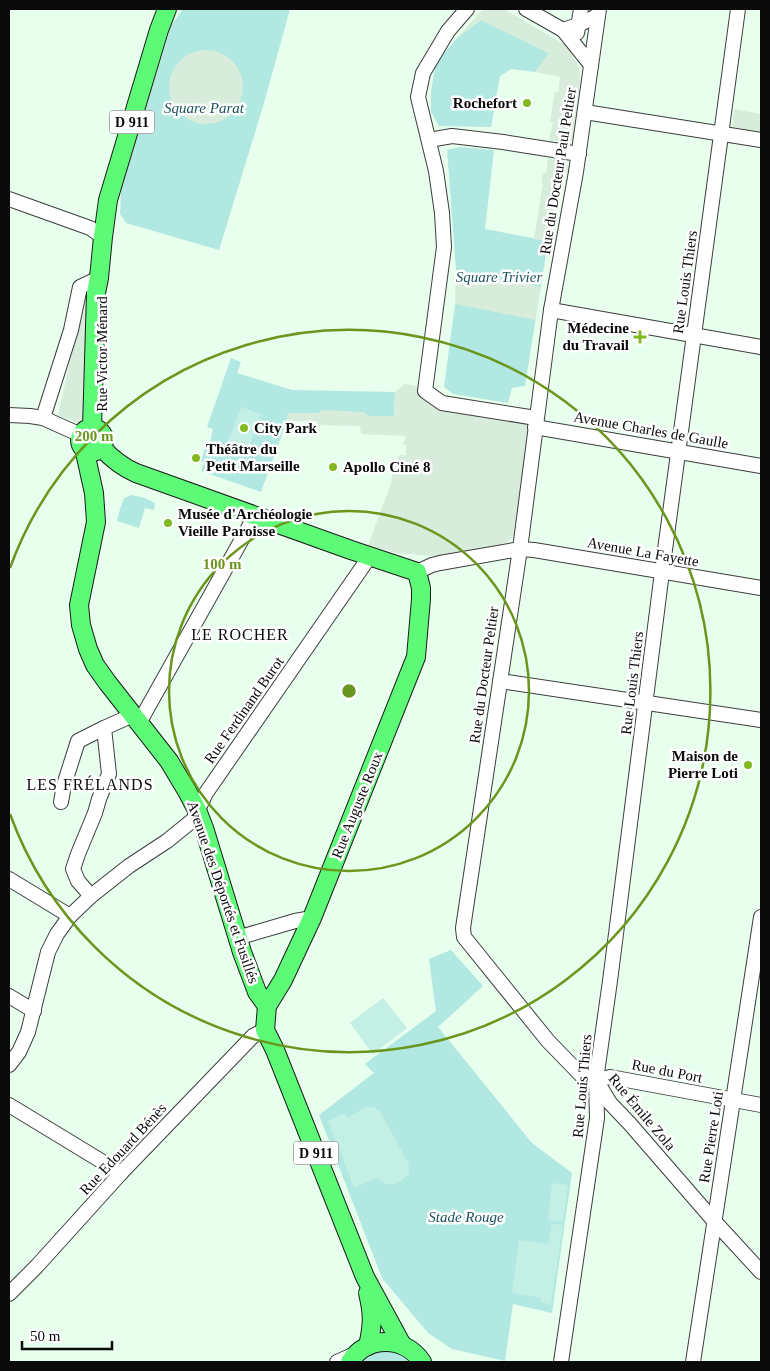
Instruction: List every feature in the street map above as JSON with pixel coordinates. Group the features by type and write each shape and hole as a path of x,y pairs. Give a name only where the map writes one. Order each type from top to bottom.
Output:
{"main road":[{"name":"D 911","path":"103,237 108,200 166,9"},
{"name":"Rue Victor Ménard","path":"92,438 102,411 103,292 99,278 103,237"},
{"path":"92,438 122,467 136,473 417,572"},
{"name":"Avenue des Déportés et Fusillés","path":"92,438 86,457 94,493 96,522 79,604 81,625 88,650 95,665 107,682 169,761 197,810 237,938 258,992 267,1006"},
{"name":"Rue Auguste Roux","path":"265,1030 267,1006 284,980 312,918 416,657 421,598 421,588 417,572"},
{"name":"D 911","path":"265,1030 275,1050 365,1277 402,1345"},
{"name":"D 911","path":"358,1354 372,1326 372,1311 365,1277"},
{"path":"358,1354 379,1342 391,1342 411,1350 422,1362"}],"street":[{"path":"526,9 563,30 591,65"},
{"path":"575,45 581,9"},
{"name":"Rue Louis Thiers","path":"561,1362 597,1118 596,1080 738,9"},
{"path":"465,10 448,31 423,74 418,97 429,140 452,136 579,154"},
{"path":"563,30 578,25 598,11"},
{"name":"Rue du Docteur Paul Peltier","path":"536,422 551,310 586,112 598,11"},
{"path":"586,112 761,140"},
{"name":"Avenue Charles de Gaulle","path":"429,140 442,213 444,247 425,391 442,403 679,452 761,466"},
{"path":"9,200 90,228 103,237"},
{"path":"43,418 71,330 80,287 99,278"},
{"path":"551,310 761,347"},
{"path":"9,415 43,418 92,438"},
{"name":"Rue du Docteur Peltier","path":"463,928 520,549 536,422"},
{"path":"61,802 64,785 78,742 104,728 136,719 254,516"},
{"name":"Avenue La Fayette","path":"417,572 440,563 520,549 761,588"},
{"name":"Rue Ferdinand Burot","path":"9,1065 19,1052 28,1032 48,952 57,934 70,916 91,896 193,820 206,793 370,556"},
{"path":"500,681 761,720"},
{"path":"91,896 78,881 73,869 109,774 104,728"},
{"path":"9,879 70,916"},
{"name":"Rue Pierre Loti","path":"693,1362 761,917"},
{"path":"237,938 312,918"},
{"name":"Rue Émile Zola","path":"463,928 464,937 548,1042 584,1077 596,1080 610,1103 761,1272"},
{"path":"9,996 34,1011"},
{"name":"Rue Edouard Bénès","path":"9,1294 253,1036 265,1030"},
{"name":"Rue du Port","path":"596,1080 610,1077 761,1105"},
{"path":"9,1105 122,1173"},
{"path":"337,1362 358,1354"}],"green space":[{"name":"Square Parat","path":"183,9 290,9 264,103 219,250 126,223 120,214 121,190 171,26"},
{"path":"481,20 549,53 535,72 511,69 500,76 491,127 439,126 431,112 431,91 436,63 458,37"},
{"name":"Square Trivier","path":"460,147 494,150 485,229 548,241 525,386 512,388 508,403 453,394 444,387 456,297 456,270 447,150"},
{"path":"231,358 241,362 237,373 292,390 395,392 394,416 288,413 287,421 261,492 201,471 204,462 201,461 207,442 210,443 213,429 207,427"},
{"path":"132,495 155,503 154,510 145,508 139,528 117,521 124,498"},
{"name":"Stade Rouge","path":"451,950 483,986 438,1027 532,1143 572,1173 552,1313 513,1304 505,1361 452,1349 428,1333 382,1278 319,1115 374,1073 365,1064 436,1011 429,959"},
{"path":"375,1350 400,1350 416,1362 360,1362"}],"shaded area":[{"path":"483,9 504,9 567,46 579,68 580,82 574,136 570,144 549,140 553,122 550,121 555,92 558,92 560,77 535,72 549,53 481,20 458,37"},
{"path":"199,50 213,50 227,56 237,66 243,80 241,101 227,118 213,124 199,124 185,118 175,108 169,94 169,80 175,66 185,56"},
{"path":"734,109 761,114 761,132 732,127"},
{"path":"548,158 569,166 568,172 559,174 548,241 534,239 543,183 541,183 543,173 546,173"},
{"path":"456,270 541,287 535,320 455,304"},
{"path":"89,293 84,426 58,415 70,361"},
{"path":"405,384 426,387 443,404 533,417 517,527 515,534 508,542 503,545 443,556 396,553 368,545 392,481 399,455 406,455 406,445 403,444 406,436 361,434 360,426 318,425 317,421 287,421 288,413 319,413 322,410 364,412 369,416 394,416 395,392"},
{"name":"City Park","path":"241,407 261,414 248,450 228,442"},
{"path":"383,998 407,1028 373,1054 350,1023"},
{"path":"369,1107 379,1110 409,1164 409,1173 398,1183 386,1184 377,1178 354,1188 328,1121 344,1113 348,1118"},
{"path":"552,1183 568,1185 563,1222 548,1220"},
{"path":"552,1224 563,1225 551,1305 541,1302 541,1298 512,1293 519,1240 548,1244"}],"place":[{"name":"Rochefort","path":"527,103"},
{"name":"Médecine du Travail","path":"640,337"},
{"name":"City Park","path":"244,428"},
{"name":"Théâtre du Petit Marseille","path":"196,458"},
{"name":"Apollo Ciné 8","path":"333,467"},
{"name":"Musée d'Archéologie Vieille Paroisse","path":"168,523"},
{"name":"Maison de Pierre Loti","path":"748,765"}],"district":[{"name":"LE ROCHER","path":"240,634"},
{"name":"LES FRÉLANDS","path":"90,784"}]}
